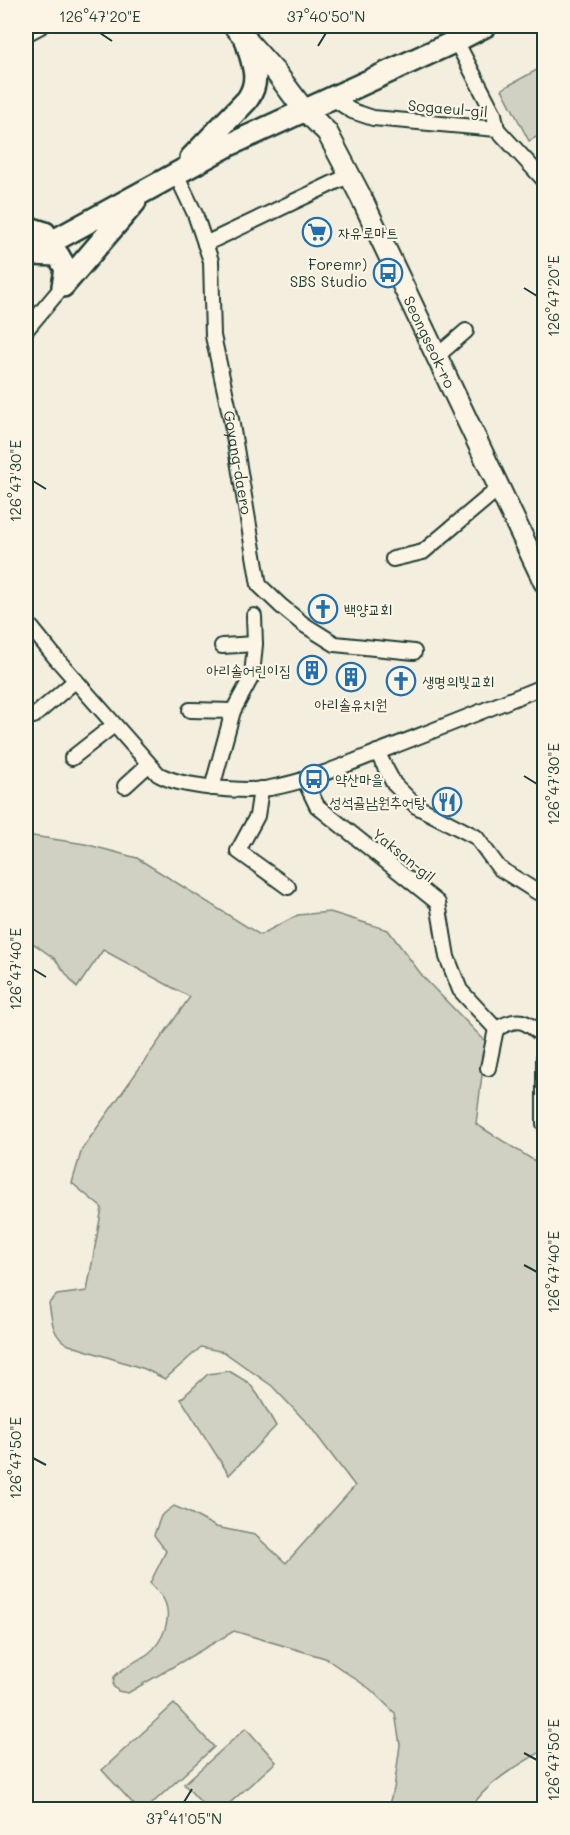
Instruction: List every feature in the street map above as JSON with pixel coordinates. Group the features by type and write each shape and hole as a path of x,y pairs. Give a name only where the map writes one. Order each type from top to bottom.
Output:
{"main road":[{"path":"27,252 35,230 456,33 485,26"},
{"path":"191,158 248,100 255,89 255,73 240,32"},
{"path":"27,252 301,105 332,98 456,33"},
{"path":"63,286 144,191"},
{"path":"27,252 58,255 66,268 63,286"}],"street":[{"path":"26,34 41,26"},
{"name":"Seongseok-ro","path":"240,32 301,105 327,132 350,175 544,582"},
{"path":"456,33 494,114 497,129"},
{"name":"Sogaeul-gil","path":"332,98 352,111 373,118 497,129 544,180"},
{"name":"Goyang-daero","path":"176,174 195,214 211,261 213,336 231,419 259,585 303,624 335,644 414,652"},
{"path":"205,244 350,175"},
{"path":"26,330 63,286"},
{"path":"436,357 466,331"},
{"path":"393,559 423,552 499,488"},
{"path":"212,788 233,711 252,676 255,644 254,616"},
{"path":"26,621 75,681 158,774 172,781 212,788 261,789 304,779 544,686"},
{"path":"26,645 37,635"},
{"path":"222,646 255,644"},
{"path":"34,716 75,681"},
{"path":"190,710 233,711"},
{"path":"72,758 114,725"},
{"path":"377,752 394,784 417,806 476,837 499,868 544,895"},
{"path":"125,786 148,765"},
{"name":"Yaksan-gil","path":"304,779 317,806 438,903 447,957 460,990 496,1029"},
{"path":"261,789 257,816 238,851 288,887"},
{"path":"488,1068 496,1029 512,1020 530,1024 544,1037"},
{"path":"544,1058 544,1124"}],"shaded area":[{"path":"544,66 544,133 529,141 502,89"},
{"path":"26,835 85,844 137,858 260,935 298,915 330,912 388,930 424,978 486,1042 476,1124 544,1165 544,1750 494,1783 470,1809 387,1809 394,1789 400,1745 395,1713 370,1689 325,1658 234,1631 128,1693 118,1691 113,1686 114,1677 154,1648 167,1622 165,1602 150,1583 166,1551 154,1535 161,1516 174,1506 216,1527 255,1535 286,1563 355,1486 309,1425 272,1386 224,1352 201,1347 165,1379 145,1369 69,1345 63,1342 56,1333 49,1303 57,1295 87,1291 102,1208 72,1183 82,1149 190,997 103,950 77,988 55,959 26,938"},
{"path":"229,1371 249,1383 276,1426 229,1475 181,1399 208,1374"},
{"path":"174,1704 214,1747 146,1809 138,1809 102,1770"},
{"path":"246,1728 276,1762 223,1809 207,1809 184,1784"}],"place":[{"name":"자유로마트","path":"317,232"},
{"name":"Foremr) SBS Studio","path":"388,273"},
{"name":"백양교회","path":"323,609"},
{"name":"아리솔어린이집","path":"312,670"},
{"name":"아리솔유치원","path":"351,677"},
{"name":"생명의빛교회","path":"401,681"},
{"name":"약산마을","path":"314,779"},
{"name":"성석골남원추어탕","path":"447,802"}]}
